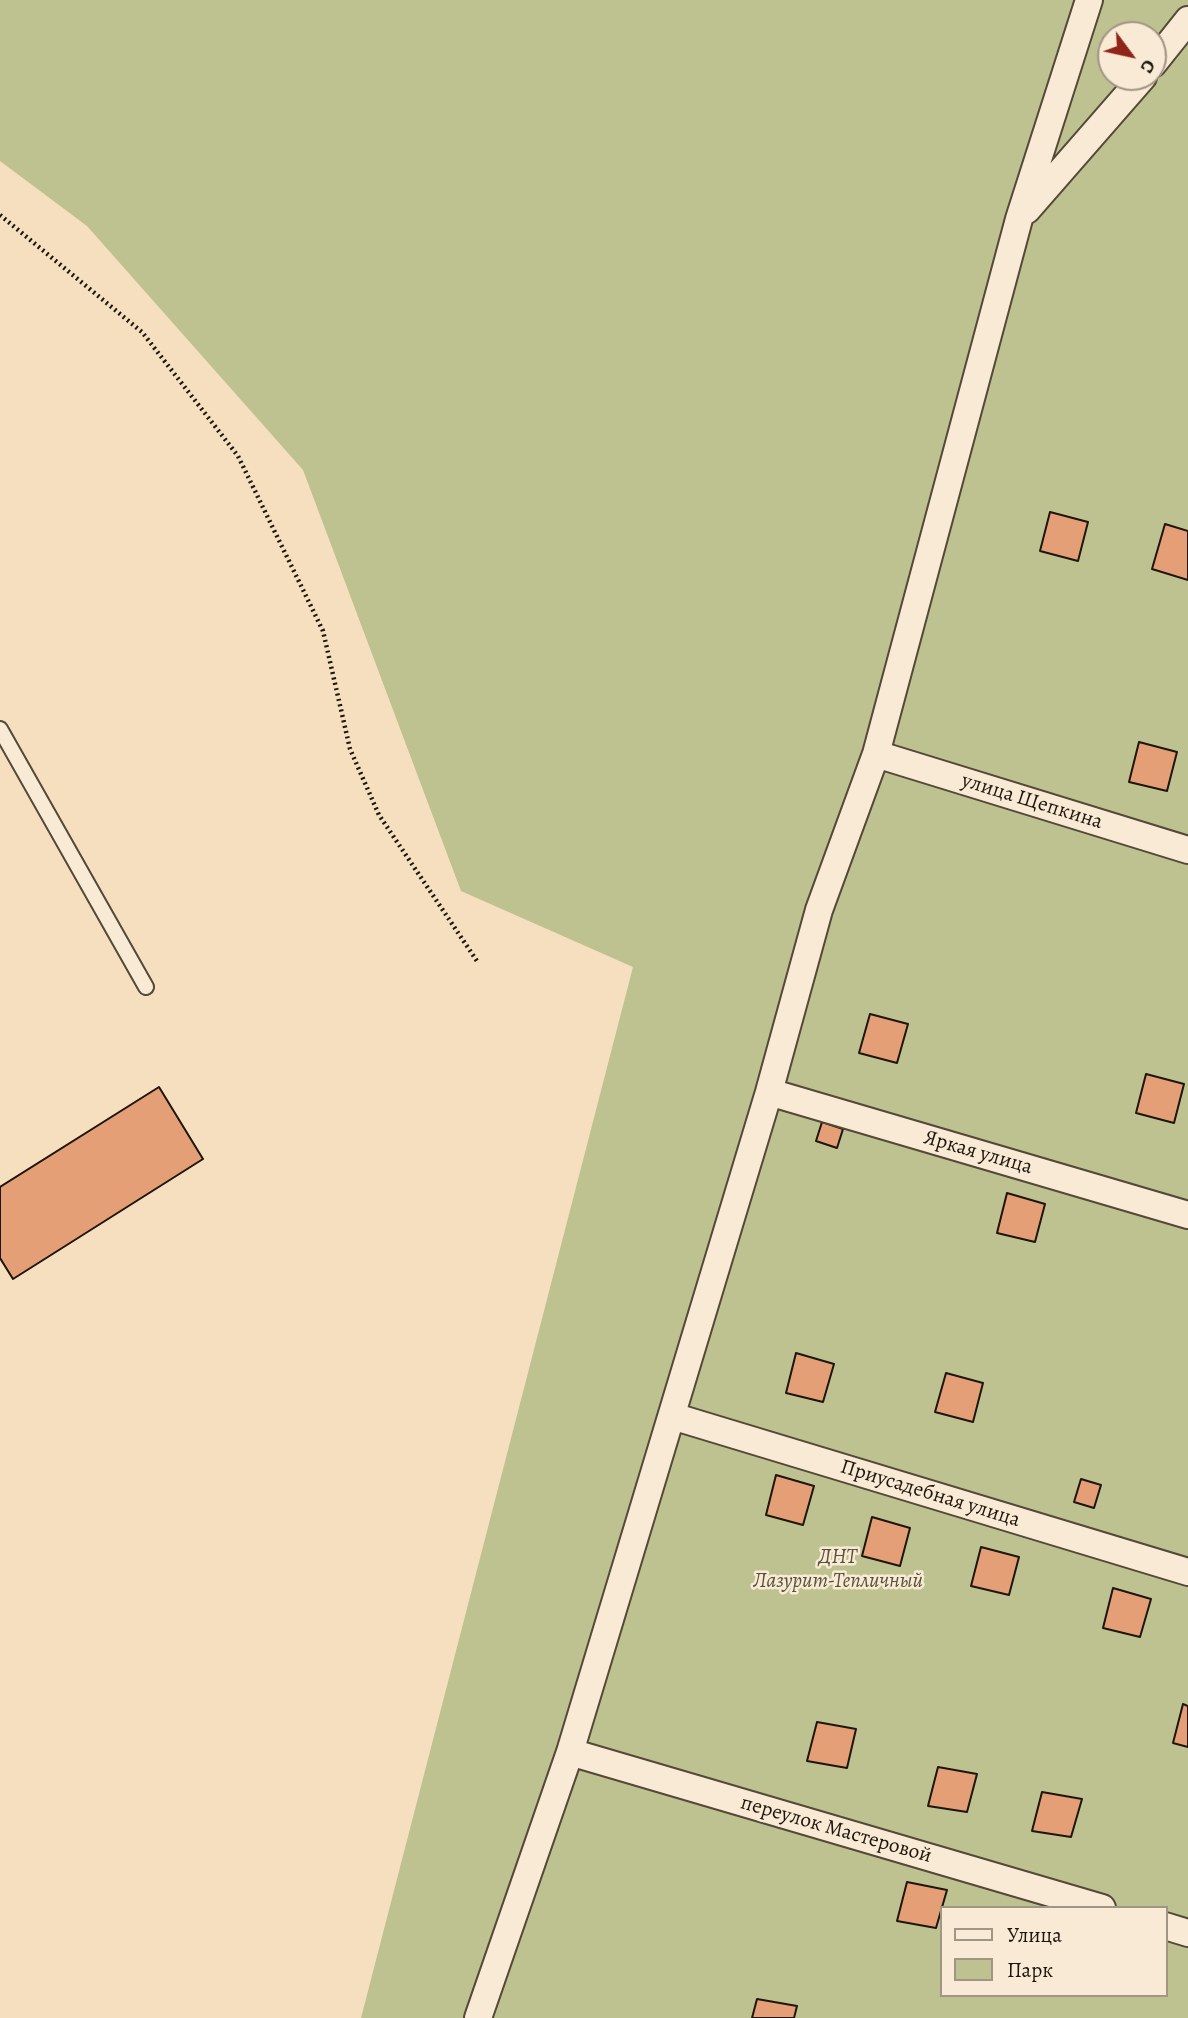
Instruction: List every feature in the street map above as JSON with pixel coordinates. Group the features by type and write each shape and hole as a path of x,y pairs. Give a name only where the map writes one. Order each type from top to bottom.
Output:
{"street":[{"path":"478,2018 570,1752 769,1092 819,910 876,754 1019,219 1089,0"},
{"path":"1167,46 1188,20"},
{"path":"1019,219 1131,91"},
{"name":"улица Щепкина","path":"876,754 1188,850"},
{"name":"Яркая улица","path":"769,1092 1188,1215"},
{"name":"Приусадебная улица","path":"672,1416 1188,1572"},
{"name":"переулок Мастеровой","path":"570,1752 1095,1906"},
{"path":"1167,1927 1188,1933"}],"lane":[{"path":"0,729 146,987"}],"path":[{"path":"0,215 142,332 238,456 323,631 350,749 379,815 477,961"}],"green space":[{"name":"ДНТ Лазурит-Тепличный","path":"0,0 1188,0 1188,2018 361,2018 633,967 461,891 303,470 87,226 0,161"}],"building":[{"path":"1050,512 1088,522 1078,561 1040,551"},
{"path":"1165,524 1188,531 1188,580 1152,569"},
{"path":"1139,742 1177,752 1167,791 1129,782"},
{"path":"870,1014 908,1024 897,1063 859,1053"},
{"path":"1146,1074 1184,1084 1174,1123 1136,1113"},
{"path":"159,1087 203,1159 13,1279 0,1258 0,1187"},
{"path":"822,1122 843,1129 837,1148 816,1141"},
{"path":"1007,1193 1045,1204 1035,1242 997,1233"},
{"path":"796,1353 834,1364 823,1402 786,1393"},
{"path":"946,1373 983,1383 973,1422 935,1412"},
{"path":"776,1475 814,1486 803,1525 766,1515"},
{"path":"1081,1479 1101,1485 1094,1508 1074,1502"},
{"path":"872,1517 910,1528 900,1566 862,1556"},
{"path":"981,1547 1019,1557 1009,1595 971,1586"},
{"path":"1113,1588 1151,1599 1140,1637 1103,1628"},
{"path":"1183,1704 1188,1706 1188,1747 1173,1743"},
{"path":"817,1722 856,1729 847,1768 807,1761"},
{"path":"938,1767 977,1774 967,1812 928,1806"},
{"path":"1042,1792 1082,1799 1071,1837 1032,1831"},
{"path":"907,1882 947,1890 942,1906 940,1906 936,1928 897,1921"},
{"path":"757,1999 797,2006 794,2018 752,2018"}]}
